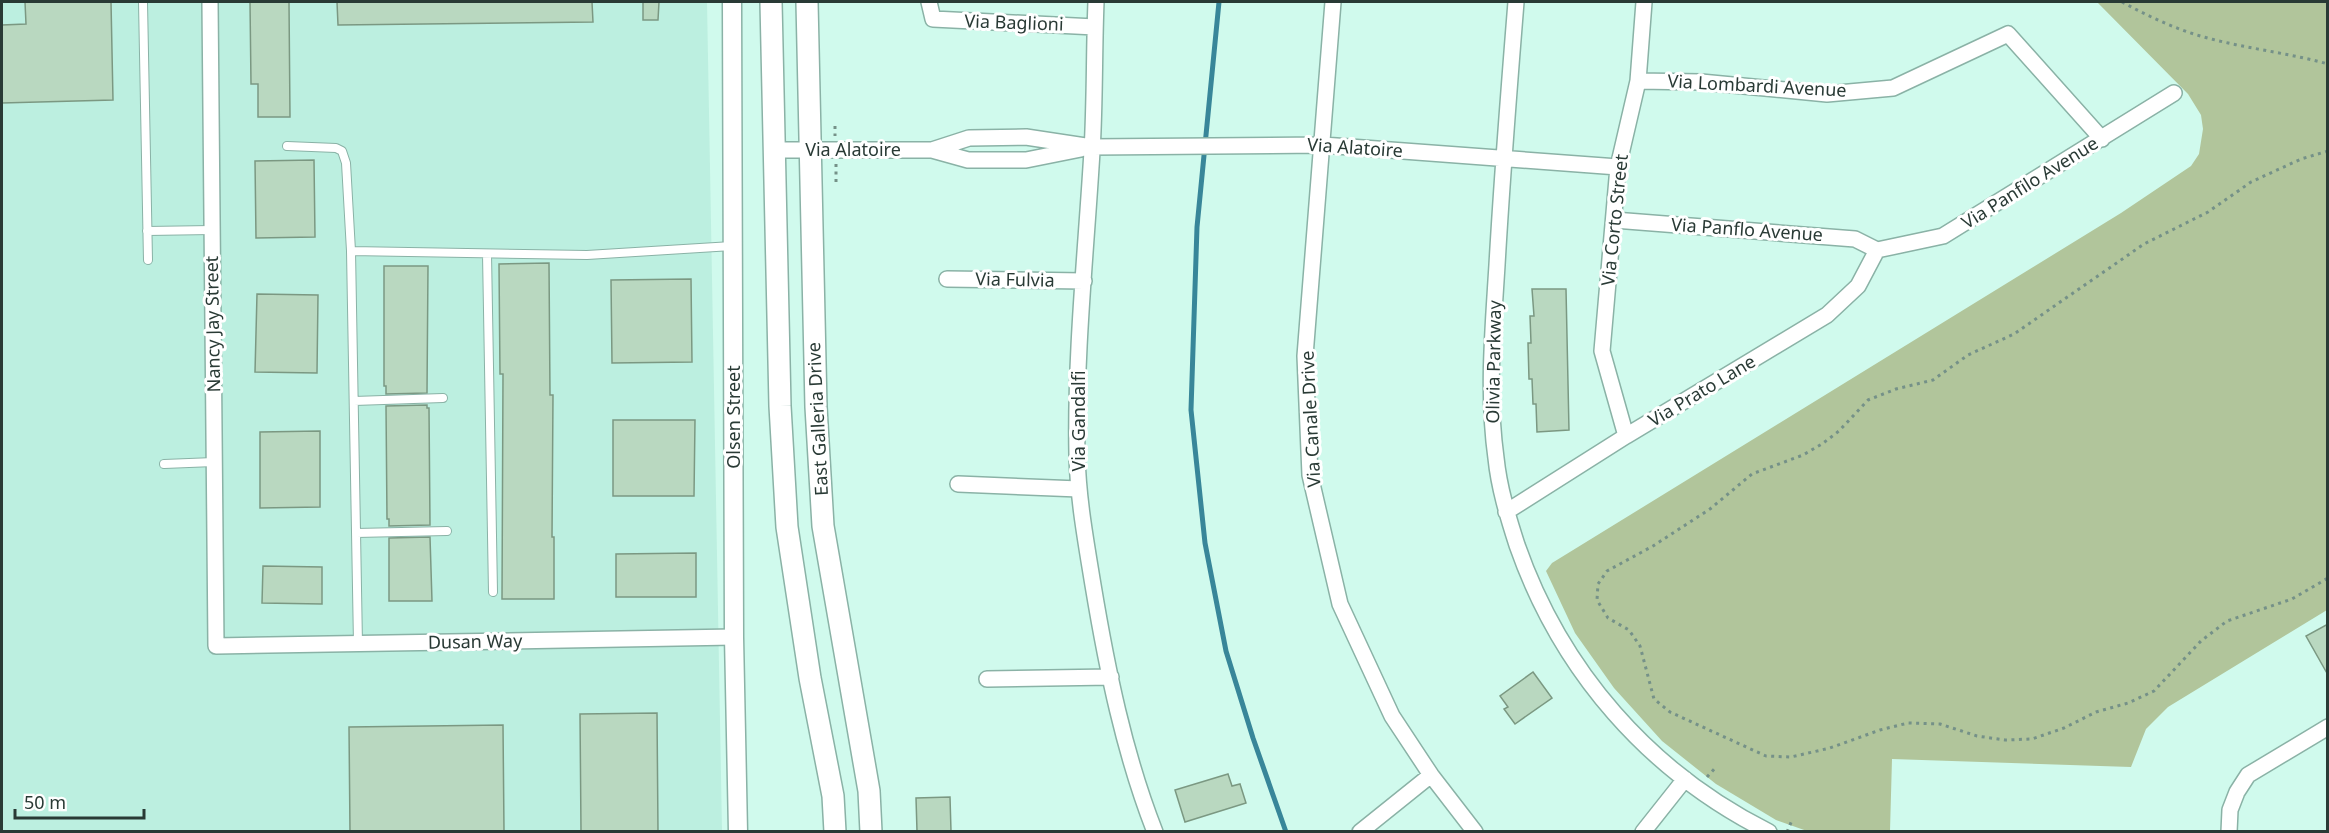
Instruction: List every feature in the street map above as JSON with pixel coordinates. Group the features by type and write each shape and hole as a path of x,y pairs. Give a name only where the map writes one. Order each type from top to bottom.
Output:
{"main road":[{"name":"East Galleria Drive","path":"771,2 780,406 787,527 810,678 833,796 836,831"},
{"name":"East Galleria Drive","path":"807,2 816,407 823,526 869,790 871,831"}],"street":[{"name":"Nancy Jay Street","path":"210,2 216,646"},
{"name":"Olsen Street","path":"732,2 734,637 738,831"},
{"name":"Via Baglioni","path":"929,2 933,19 1095,27"},
{"name":"Via Gandalfi","path":"1096,2 1092,147 1079,363 1077,455 1079,489 1091,571 1111,677 1138,789 1155,831"},
{"name":"Via Canale Drive","path":"1333,2 1305,356 1310,475 1340,604 1392,716 1431,775 1475,831"},
{"name":"Olivia Parkway","path":"1516,2 1503,159 1490,396 1496,460 1506,512 1532,584 1551,624 1573,661 1634,735 1685,779 1754,824 1769,831"},
{"name":"Via Corto Street","path":"1626,436 1602,351 1618,167 1638,81 1644,2"},
{"name":"Via Lombardi Avenue","path":"1638,81 1701,82 1827,94 1893,88 2008,34 2102,139"},
{"name":"Via Panfilo Avenue","path":"1877,250 1943,236 2174,93"},
{"name":"Via Alatoire","path":"932,150 969,138 1026,137 1092,147 1323,145 1618,167"},
{"name":"Via Alatoire","path":"774,150 932,150 968,160 1026,160 1092,147"},
{"name":"Via Panflo Avenue","path":"1614,220 1855,239 1877,250"},
{"name":"Via Prato Lane","path":"1506,512 1626,436 1827,315 1858,286 1877,250"},
{"name":"Via Fulvia","path":"947,279 1084,281"},
{"path":"958,484 1079,489"},
{"name":"Dusan Way","path":"216,646 734,637"},
{"path":"987,679 1111,677"},
{"path":"2229,831 2230,810 2237,792 2248,775 2328,727"},
{"path":"1360,831 1431,775"},
{"path":"1643,831 1685,779"}],"lane":[{"path":"143,2 148,260"},
{"path":"286,146 336,148 342,151 346,163 351,251 358,644"},
{"path":"147,231 212,230"},
{"path":"351,251 586,255 734,246"},
{"path":"487,254 493,592"},
{"path":"354,400 443,398"},
{"path":"164,464 214,462"},
{"path":"356,533 447,531"}],"path":[{"path":"2122,2 2147,16 2197,35 2250,48 2292,54 2328,64"},
{"path":"2328,152 2301,159 2252,182 2208,212 2144,244 2014,334 1968,355 1933,380 1896,389 1868,400 1839,431 1822,444 1803,455 1752,474 1710,509 1653,546 1607,571 1598,584 1597,600 1608,618 1629,630 1640,646 1654,699 1670,712 1766,756 1791,757 1830,748 1880,730 1908,723 1940,724 1977,736 2005,740 2032,739 2064,729 2096,712 2128,703 2154,691 2201,641 2227,621 2292,599 2328,578"},
{"path":"1787,831 1792,820"}],"shaded area":[{"path":"2,2 707,2 722,831 2,832"},
{"path":"2097,2 2327,2 2327,610 2168,707 2146,729 2131,767 1892,759 1890,831 1807,831 1776,820 1716,784 1662,741 1614,688 1575,633 1546,571 1552,563 2121,213 2191,166 2199,154 2203,129 2201,115 2188,94"}],"building":[{"path":"25,2 111,2 113,100 2,103 2,25 26,24"},
{"path":"250,2 289,2 290,117 258,117 258,84 251,84"},
{"path":"337,2 592,2 593,22 338,25"},
{"path":"643,2 659,2 658,20 643,20"},
{"path":"314,160 315,237 256,238 255,161"},
{"path":"549,263 550,395 553,395 554,599 502,599 503,374 500,374 499,264"},
{"path":"384,266 428,266 427,393 386,394 386,386 384,386"},
{"path":"691,279 692,362 612,363 611,280"},
{"path":"1532,289 1566,289 1569,430 1537,432 1536,404 1533,404 1532,379 1529,379 1530,316 1534,316"},
{"path":"257,294 318,295 317,373 255,372"},
{"path":"427,405 429,408 430,525 389,526 389,519 387,519 386,406"},
{"path":"613,420 695,420 694,496 613,496"},
{"path":"320,431 320,507 260,508 260,432"},
{"path":"430,537 432,601 389,601 389,538"},
{"path":"696,553 696,597 616,597 616,554"},
{"path":"263,566 322,567 322,604 262,603"},
{"path":"2328,624 2328,675 2306,636"},
{"path":"1533,672 1552,698 1515,724 1504,709 1508,707 1500,696"},
{"path":"657,713 658,831 581,831 580,714"},
{"path":"503,725 504,831 350,831 349,727"},
{"path":"1228,774 1232,786 1240,784 1246,803 1185,822 1175,790"},
{"path":"950,797 951,831 917,831 916,798"}],"waterway":[{"path":"1219,2 1197,227 1191,410 1205,543 1226,651 1286,832"}]}
